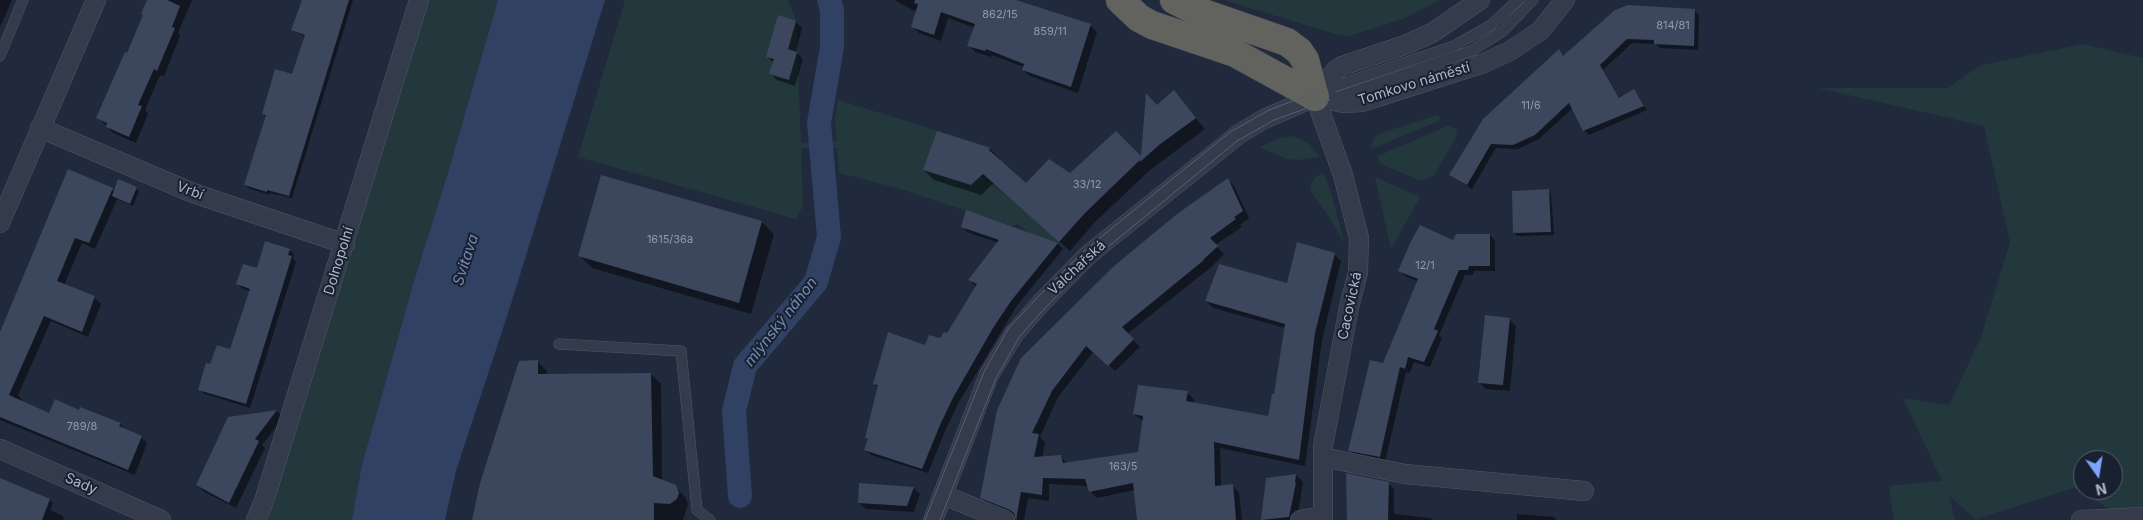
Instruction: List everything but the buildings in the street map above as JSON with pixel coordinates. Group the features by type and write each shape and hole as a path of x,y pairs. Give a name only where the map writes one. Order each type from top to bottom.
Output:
{"highway":[{"path":"1120,0 1139,18 1152,26 1235,53 1321,96"},
{"path":"1174,0 1192,9 1287,42 1299,51 1321,96"}],"street":[{"path":"0,223 96,0"},
{"name":"Dolnopolní","path":"256,520 264,501 419,0"},
{"path":"1321,96 1335,71 1342,66 1432,34 1480,0"},
{"name":"Tomkovo náměstí","path":"1321,96 1343,103 1362,102 1484,63 1525,43 1548,23 1566,0"},
{"name":"Cacovická","path":"1321,96 1344,175 1359,238 1358,272 1323,446 1322,518"},
{"name":"Valchařská","path":"933,520 989,375 1014,334 1065,276 1088,255 1239,134 1264,119 1321,96"},
{"name":"Vrbí","path":"40,128 193,193 344,244"},
{"name":"Sady","path":"0,449 161,520"},
{"path":"1323,457 1405,474 1584,491"},
{"path":"943,495 1005,520"},
{"path":"2080,520 2143,517"},
{"path":"1300,520 1322,518"}],"lane":[{"path":"0,56 23,0"},
{"path":"1321,96 1454,46 1492,25 1518,0"},
{"path":"1321,96 1471,52 1503,31 1533,0"},
{"path":"559,344 681,350 697,510 710,520"}],"green space":[{"path":"429,0 498,0 414,281 362,464 352,520 267,520"},
{"path":"625,0 788,0 796,20 801,143 837,141 835,121 838,100 990,147 982,177 1060,241 1052,251 1018,224 1011,226 901,189 839,173 837,148 801,148 803,206 796,219 578,157"},
{"path":"1224,0 1440,0 1403,19 1349,36 1335,34"},
{"path":"2082,44 2143,58 2143,511 2113,511 2094,500 2123,500 2123,450 2073,450 2073,488 1976,519 1949,496 1955,520 1894,520 1889,486 1942,481 1903,398 1949,405 1981,337 2010,242 1984,126 1818,88 1948,88 1979,66"},
{"path":"1435,116 1440,117 1439,121 1374,148 1370,146 1374,138 1380,133"},
{"path":"1450,125 1457,130 1456,137 1434,175 1421,181 1381,164 1378,156"},
{"path":"1293,136 1309,143 1320,157 1298,160 1287,159 1260,147 1279,138"},
{"path":"1323,172 1331,193 1345,245 1333,223 1312,193 1310,186 1312,182"},
{"path":"1375,177 1420,197 1391,249"}],"water":[{"name":"Svitava","path":"498,0 605,0 511,304 456,471 445,520 352,520 362,464 414,281"}],"waterway":[{"name":"mlýnský náhon","path":"740,496 734,411 745,366 816,282 829,237 819,123 832,47 832,10 829,0"}],"tram line":[{"path":"925,520 984,372 1008,329 1084,251 1230,132 1269,110 1319,91"},
{"path":"940,520 996,378 1020,336 1047,306 1092,260 1237,141 1274,120 1330,100"}]}
